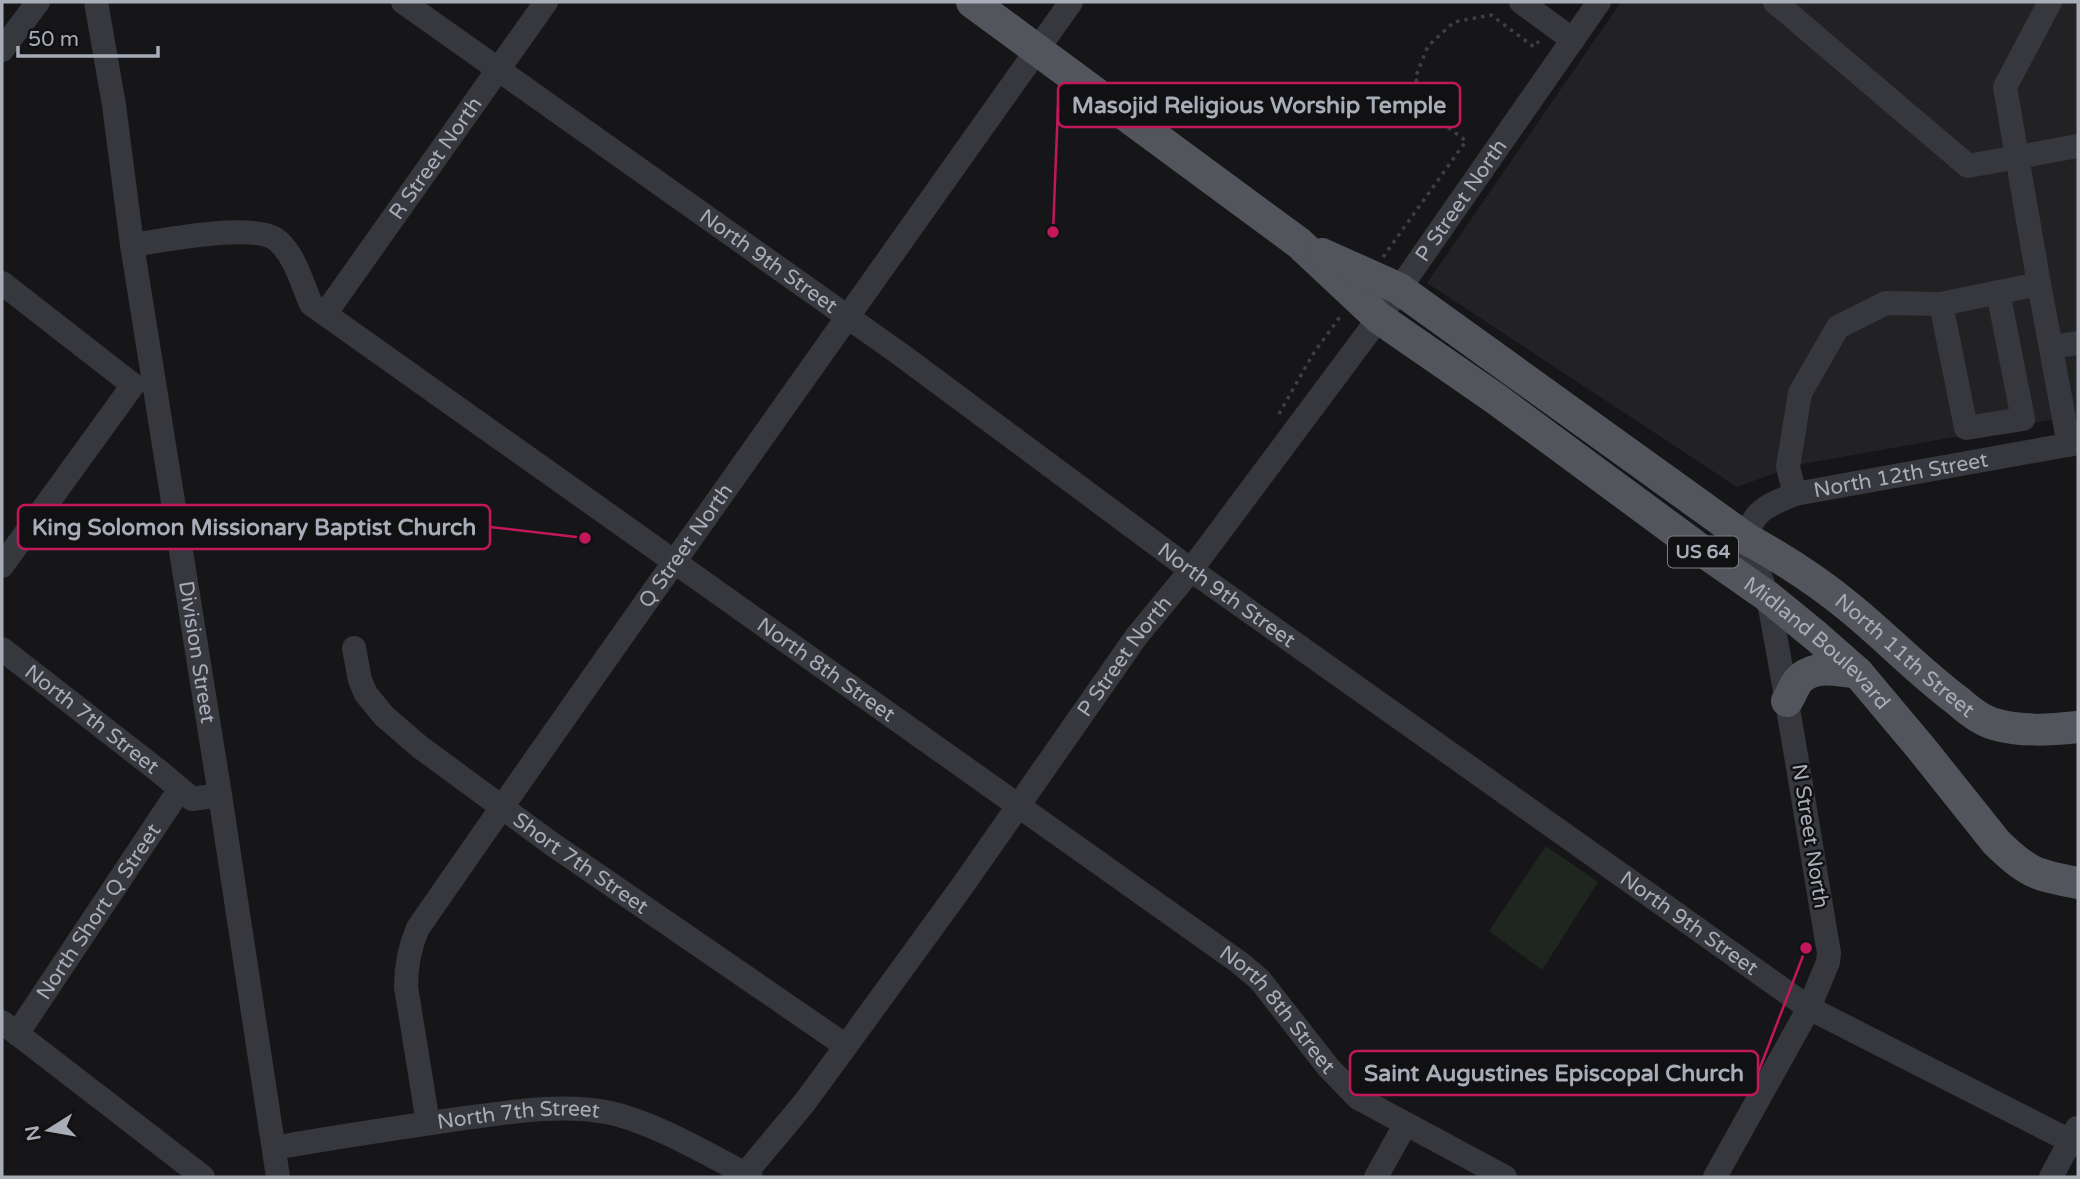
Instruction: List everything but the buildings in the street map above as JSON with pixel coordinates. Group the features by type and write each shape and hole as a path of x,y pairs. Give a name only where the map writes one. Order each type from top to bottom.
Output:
{"main road":[{"name":"Midland Boulevard","path":"972,2 1299,243 1378,318 1496,399 1767,596 1857,673 2009,855 2035,874 2078,883"},
{"name":"Midland Boulevard","path":"1299,243 1398,288 1747,539"},
{"name":"North 11th Street","path":"1747,539 1797,567 1850,608 1936,685 1974,714 1992,724 2026,730 2078,727"},
{"path":"1787,701 1798,681 1809,673 1823,670 1857,673"}],"street":[{"path":"2,50 38,2"},
{"name":"Division Street","path":"96,2 114,105 132,244 144,382 220,795 278,1177"},
{"name":"North 9th Street","path":"403,2 900,354 1191,570 1809,1008 2076,1138"},
{"name":"R Street North","path":"325,314 546,2"},
{"name":"Q Street North","path":"428,1124 406,987 406,974 418,928 1070,2"},
{"path":"1521,2 1573,40"},
{"name":"P Street North","path":"748,1176 956,895 1136,637 1191,570 1378,318 1600,2"},
{"path":"1775,2 1968,166 2078,146"},
{"path":"2050,2 2005,88 2051,347 2074,444"},
{"name":"North 8th Street","path":"132,244 233,232 256,232 271,236 289,254 311,304 1250,971 1339,1080 1358,1098 1505,1177"},
{"path":"2,283 144,382 2,566"},
{"path":"1795,494 1788,467 1800,393 1838,327 1886,303 1941,304 2039,284"},
{"path":"1941,304 1966,428 2023,419 1998,292"},
{"path":"2051,347 2078,343"},
{"path":"2007,422 2014,455"},
{"name":"North 12th Street","path":"1747,539 1754,517 1763,508 1795,494 2074,444"},
{"name":"N Street North","path":"1715,1177 1809,1008 1828,962 1829,953 1767,596 1747,539"},
{"name":"Short 7th Street","path":"354,648 360,680 366,694 384,716 420,747 846,1046"},
{"name":"North 7th Street","path":"2,649 192,799 220,795"},
{"name":"North Short Q Street","path":"10,1028 180,789"},
{"path":"10,1028 202,1177"},
{"name":"North 7th Street","path":"274,1148 522,1111 586,1110 605,1112 646,1125 748,1176"},
{"path":"1376,1177 1405,1125"},
{"path":"2051,1177 2076,1138"}],"path":[{"path":"1466,141 1437,119 1415,78 1428,46 1454,22 1491,15 1534,47 1551,24"}],"shaded area":[{"path":"1621,2 2078,2 2078,415 1797,465 1737,487 1427,283"},
{"path":"1546,846 1598,882 1542,970 1489,931"}],"place":[{"name":"Masojid Religious Worship Temple","path":"1053,232"},
{"name":"King Solomon Missionary Baptist Church","path":"585,538"},
{"name":"Saint Augustines Episcopal Church","path":"1806,948"}]}
